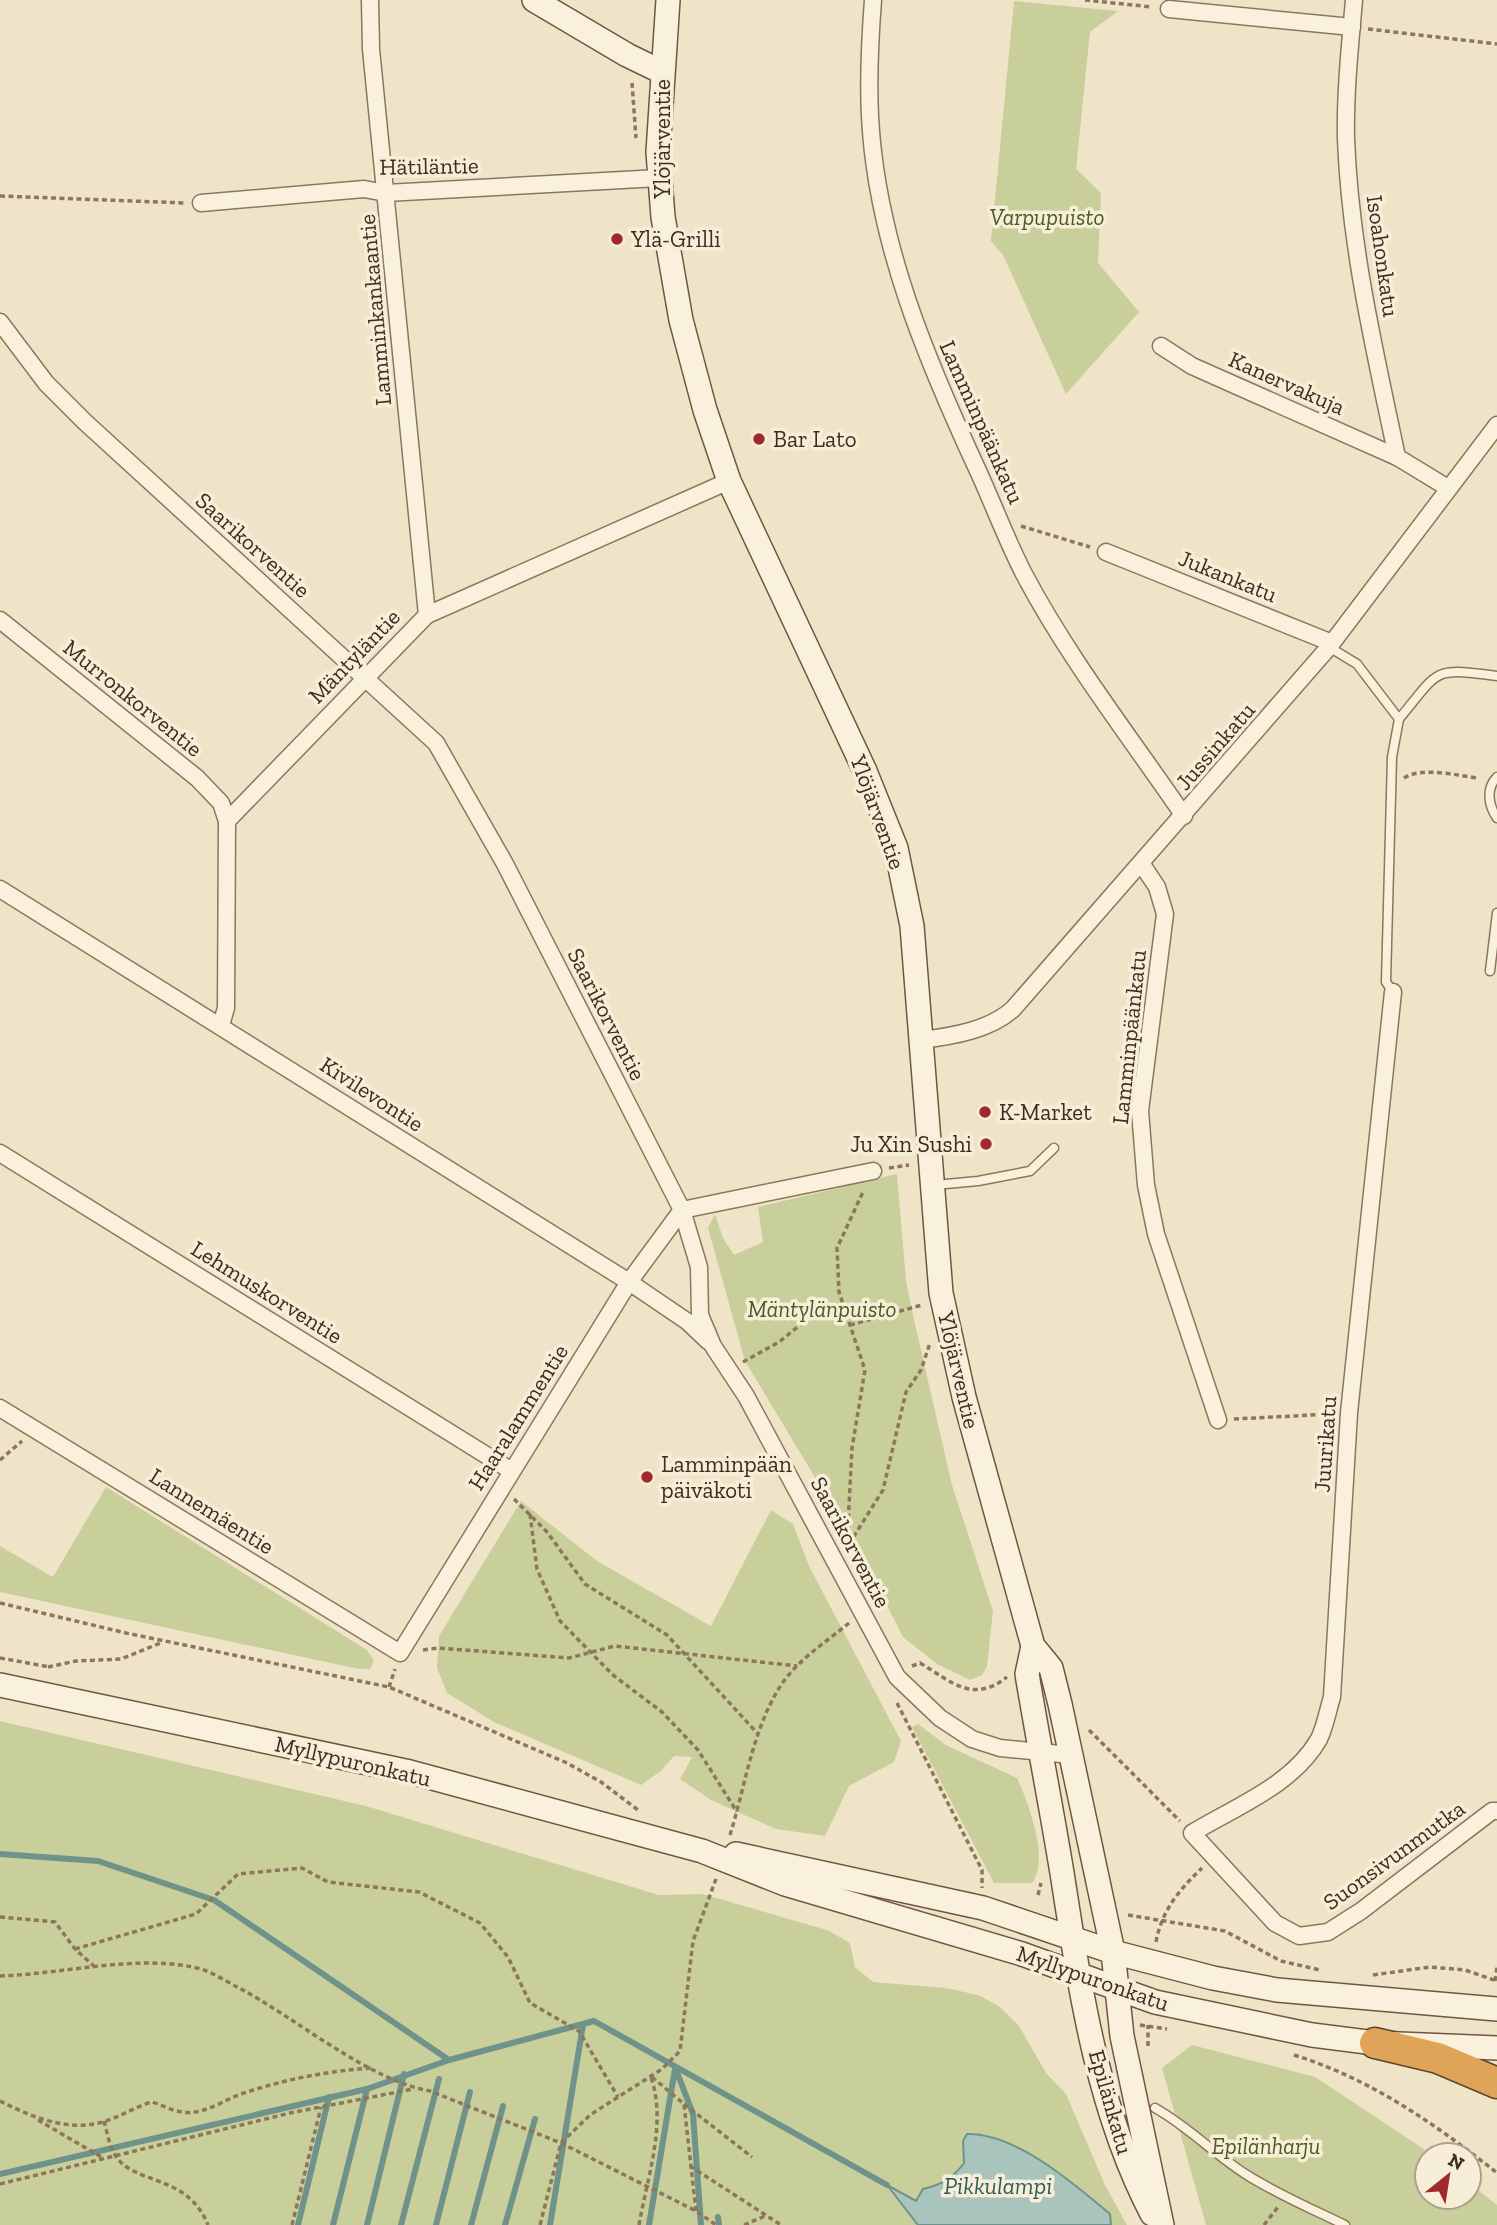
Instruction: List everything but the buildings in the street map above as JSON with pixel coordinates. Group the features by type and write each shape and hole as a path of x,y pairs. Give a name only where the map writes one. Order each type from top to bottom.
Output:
{"highway":[{"path":"1375,2043 1438,2059 1497,2083"}],"main road":[{"path":"534,0 662,72"},
{"name":"Ylöjärventie","path":"668,0 662,72 659,177 681,320 705,410 729,481 889,829 912,926 922,1040 921,1181 941,1293 964,1397 1033,1646 1051,1668 1119,1988"},
{"name":"Ylöjärventie","path":"1033,1646 1027,1674 1079,1975"},
{"name":"Myllypuronkatu","path":"0,1685 410,1772 712,1855 785,1884 1023,1954 1156,2002 1264,2026 1375,2043 1497,2048"},
{"name":"Myllypuronkatu","path":"712,1855 725,1852 983,1908 1113,1952 1194,1974 1277,1990 1497,2009"},
{"name":"Epilänkatu","path":"1079,1975 1111,2118 1137,2185 1160,2225"},
{"name":"Epilänkatu","path":"1119,1988 1122,2036 1160,2225"}],"street":[{"name":"Lamminkankaantie","path":"370,0 371,49 427,615"},
{"name":"Lamminpäänkatu","path":"873,0 869,62 870,119 882,204 894,255 924,348 1024,574 1070,649 1184,816"},
{"name":"Isoahonkatu","path":"1354,0 1346,139 1355,244 1397,457"},
{"path":"1169,9 1352,27"},
{"name":"Hätiläntie","path":"201,203 365,189 386,193 659,177"},
{"name":"Saarikorventie","path":"0,322 46,383 85,422 436,743 505,864 682,1210 699,1267 700,1315 713,1346 746,1396 897,1677 923,1704 961,1733 1000,1748 1071,1755"},
{"name":"Kanervakuja","path":"1161,346 1192,366 1397,457"},
{"name":"Jussinkatu","path":"922,1040 953,1036 1008,1014 1331,645 1497,425"},
{"path":"1397,457 1448,488"},
{"name":"Mäntyläntie","path":"227,821 427,615 729,481"},
{"name":"Jukankatu","path":"1106,552 1331,645"},
{"name":"Murronkorventie","path":"0,620 197,778 221,803 227,821"},
{"path":"221,1025 226,1008 227,821"},
{"name":"Lamminpäänkatu","path":"1141,863 1157,887 1165,914 1140,1111 1146,1185 1156,1234 1218,1420"},
{"name":"Kivilevontie","path":"0,889 629,1282 688,1322 713,1346"},
{"name":"Juurikatu","path":"1192,1833 1276,1784 1302,1762 1319,1738 1332,1697 1349,1413 1393,992"},
{"name":"Lehmuskorventie","path":"0,1153 510,1470"},
{"path":"682,1210 873,1171"},
{"name":"Haaralammentie","path":"400,1653 510,1470 629,1282 682,1210"},
{"name":"Lannemäentie","path":"0,1408 400,1653"},
{"name":"Suonsivunmutka","path":"1192,1833 1283,1929 1299,1936 1317,1935 1328,1932 1361,1911 1492,1811 1497,1811"}],"lane":[{"path":"1331,645 1357,664 1399,719"},
{"path":"1393,992 1386,982 1392,757 1399,719 1432,679 1448,670 1497,676"},
{"path":"1495,778 1489,794 1497,818"},
{"path":"1490,971 1497,913"},
{"path":"921,1181 978,1181 1030,1171 1054,1148"},
{"path":"1155,2108 1179,2121 1245,2174 1285,2198 1345,2225"}],"path":[{"path":"1085,0 1169,9"},
{"path":"1352,27 1497,44"},
{"path":"635,59 630,73 636,139"},
{"path":"0,196 201,203"},
{"path":"1000,519 1106,552"},
{"path":"1392,789 1408,775 1495,778"},
{"path":"910,1154 921,1181"},
{"path":"873,1171 837,1248 839,1292 864,1370 852,1448 847,1546 866,1521 883,1490 906,1392 921,1370 933,1336 935,1346"},
{"path":"922,1293 927,1315"},
{"path":"742,1363 779,1342 816,1312 843,1303"},
{"path":"850,1325 924,1304"},
{"path":"1218,1420 1349,1413"},
{"path":"0,1460 35,1430"},
{"path":"501,1486 547,1532 585,1584 667,1635 759,1735"},
{"path":"530,1514 537,1569 560,1621 590,1652 662,1712 698,1750 737,1812 759,1735 779,1689 797,1666 851,1621"},
{"path":"0,1603 164,1641 389,1687 567,1763 601,1782 647,1816"},
{"path":"0,1658 49,1667 76,1661 121,1659 164,1641"},
{"path":"400,1653 438,1648 569,1658 615,1646 684,1656 797,1666"},
{"path":"912,1666 920,1663 973,1691 992,1689 1016,1674"},
{"path":"897,1677 895,1698 982,1870 981,1894"},
{"path":"1060,1704 1073,1702 1079,1721 1192,1833"},
{"path":"718,1833 730,1835"},
{"path":"540,2225 561,2143 590,2115 662,2068 680,2051 693,1941 712,1855"},
{"path":"1213,1857 1182,1887 1160,1922 1225,1931 1281,1961 1328,1971"},
{"path":"75,1949 196,1914 238,1874 302,1868 328,1882 419,1892 480,1923 508,1957 530,2003 579,2031 618,2097"},
{"path":"1030,1897 1038,1895 1043,1870"},
{"path":"0,1917 55,1922 75,1949 96,1969"},
{"path":"0,1976 167,1961 204,1970 253,1996 372,2068 415,2089"},
{"path":"1363,1975 1430,1967 1465,1970 1496,1981 1497,1966"},
{"path":"1148,2026 1173,2029"},
{"path":"1284,2052 1330,2068 1398,2103 1497,2173"},
{"path":"30,2116 70,2124 104,2122 151,2102 182,2113 213,2107 241,2094 288,2080 331,2071 372,2068"},
{"path":"650,2075 752,2157"},
{"path":"639,2225 654,2143 657,2093 650,2075"},
{"path":"0,2184 321,2107 415,2089 430,2091 561,2143 696,2211 716,2225"},
{"path":"0,2101 103,2158"},
{"path":"684,2104 696,2211"},
{"path":"292,2225 321,2107"},
{"path":"104,2122 115,2156 137,2172 181,2190 199,2205 208,2225"},
{"path":"690,2166 781,2225"},
{"path":"1264,2225 1285,2198"},
{"path":"744,2225 765,2216"}],"green space":[{"name":"Varpupuisto","path":"1014,1 1118,11 1090,32 1076,169 1101,193 1098,263 1139,312 1066,394 1003,255 991,241"},
{"name":"Mäntylänpuisto","path":"897,1174 906,1281 913,1315 952,1485 993,1611 987,1666 982,1675 970,1680 937,1664 903,1637 858,1549 745,1361 708,1228 715,1214 723,1238 734,1255 763,1242 758,1207"},
{"path":"106,1487 367,1650 374,1661 370,1669 359,1669 0,1592 0,1546 53,1577"},
{"path":"521,1501 597,1561 711,1626 771,1510 793,1524 809,1566 901,1741 894,1762 849,1786 825,1836 776,1829 711,1800 680,1779 692,1757 674,1756 661,1771 641,1785 494,1722 447,1693 437,1668 439,1636"},
{"path":"0,1721 366,1806 659,1895 703,1894 827,1930 850,1943 855,1967 873,1982 946,1988 978,1995 999,2006 1019,2026 1046,2073 1066,2094 1105,2185 1127,2225 1111,2225 1110,2214 963,2141 964,2163 946,2180 923,2189 916,2201 889,2187 918,2225 0,2225"},
{"path":"918,1724 946,1745 1017,1778 1027,1801 1038,1846 1037,1873 1032,1883 994,1883 912,1727"},
{"name":"Epilänharju","path":"1192,2045 1315,2077 1413,2142 1413,2211 1483,2211 1483,2194 1497,2205 1497,2225 1206,2225 1162,2068"}],"water":[{"name":"Pikkulampi","path":"967,2134 1005,2142 1043,2162 1110,2214 1111,2225 918,2225 887,2185 916,2201 923,2189 946,2180 964,2163 963,2141"}],"waterway":[{"path":"0,1854 98,1861 214,1900 449,2060 594,2021 887,2185"},
{"path":"550,2225 583,2025"},
{"path":"0,2174 367,2089 449,2060"},
{"path":"675,2067 693,2114 701,2225"},
{"path":"649,2225 675,2069"},
{"path":"367,2225 404,2074"},
{"path":"401,2225 439,2079"},
{"path":"333,2225 367,2089"},
{"path":"436,2225 470,2092"},
{"path":"298,2225 329,2097"},
{"path":"471,2225 503,2106"},
{"path":"505,2225 535,2119"},
{"path":"718,2217 719,2225"}],"place":[{"name":"Ylä-Grilli","path":"617,239"},
{"name":"Bar Lato","path":"759,439"},
{"name":"K-Market","path":"985,1112"},
{"name":"Ju Xin Sushi","path":"986,1144"},
{"name":"Lamminpään päiväkoti","path":"647,1477"}]}
